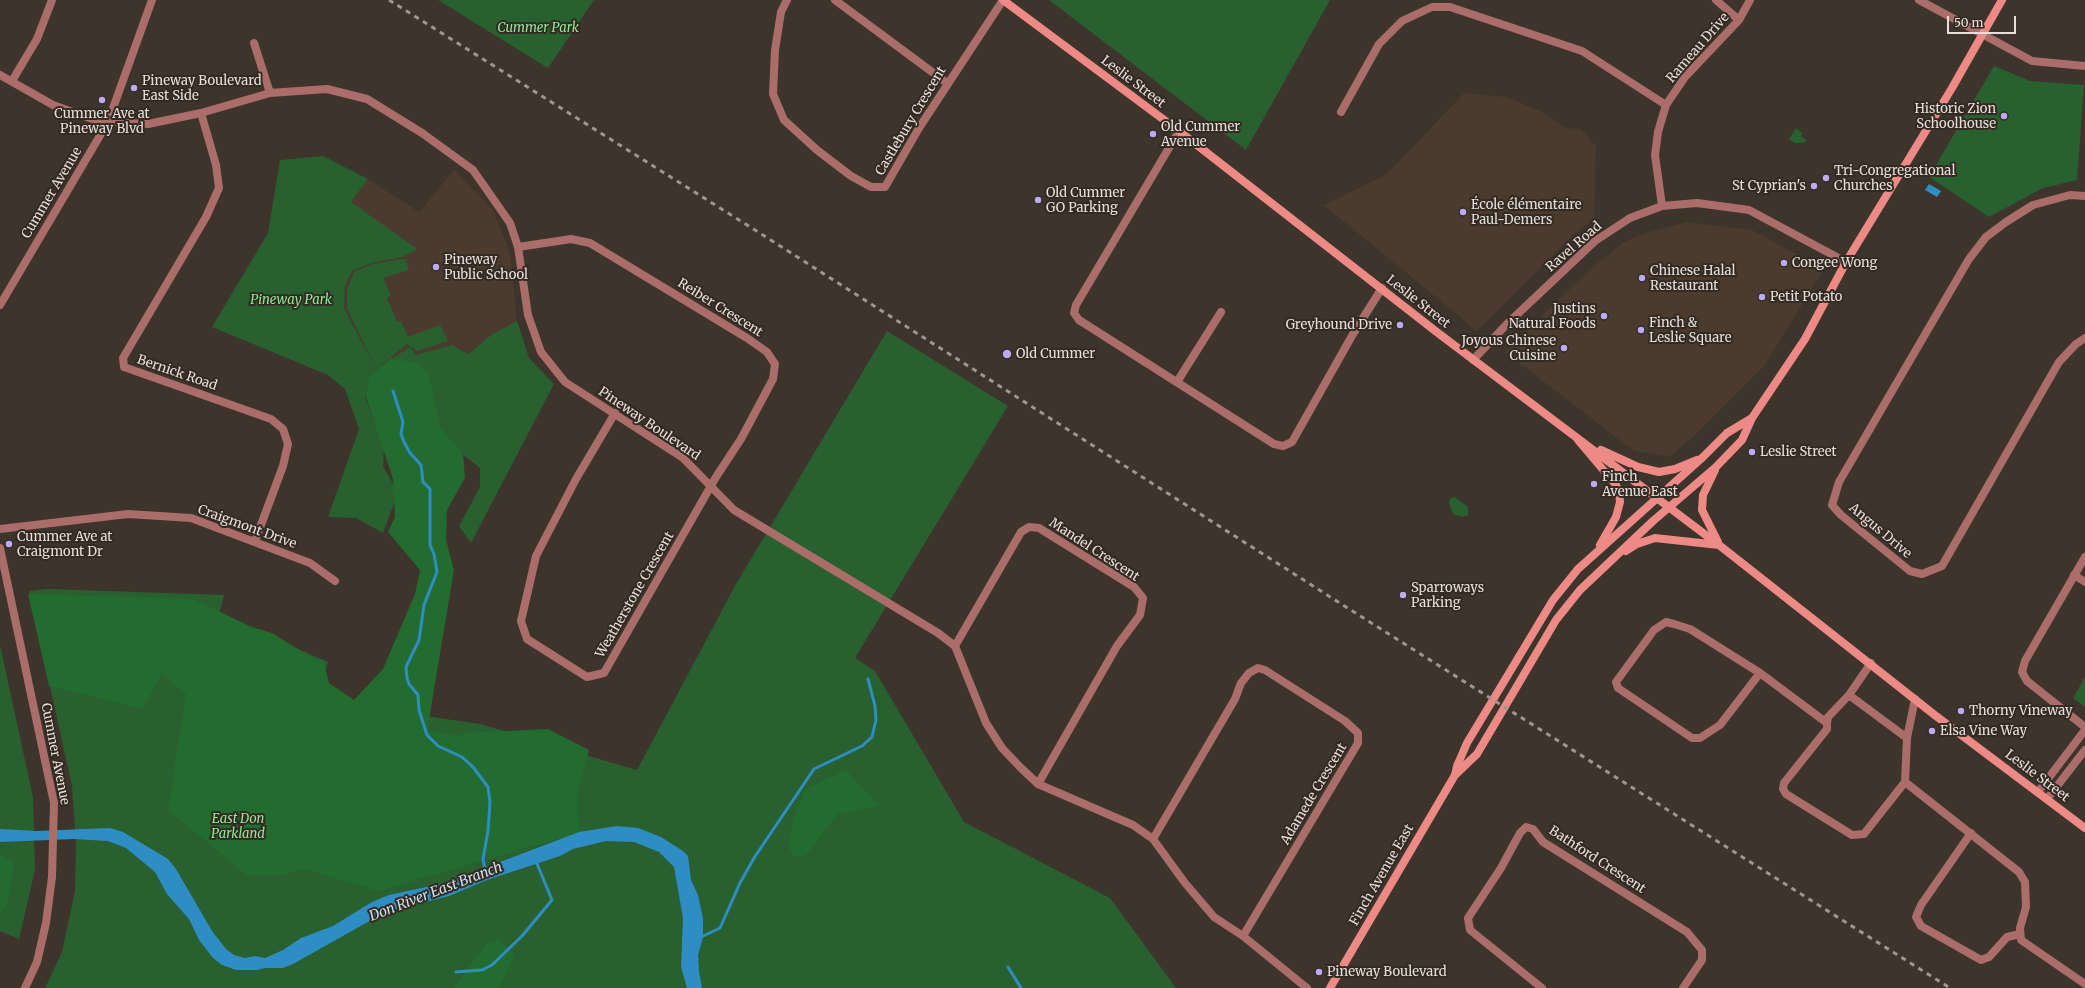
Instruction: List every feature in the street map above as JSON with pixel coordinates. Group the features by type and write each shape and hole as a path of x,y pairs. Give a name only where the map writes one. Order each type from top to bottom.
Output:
{"main road":[{"name":"Leslie Street","path":"1003,0 1179,131 1474,360 1570,430 1720,545 1915,699 2085,828"},
{"name":"Finch Avenue East","path":"1455,775 1477,754 1556,620 1580,590 1610,561 1716,467 1742,440 1752,418 1805,339 1846,262 1983,35 2002,0"},
{"name":"Finch Avenue East","path":"1330,988 1455,775 1457,766 1467,743 1552,600 1578,569 1703,457 1727,433 1752,418"},
{"path":"1570,430 1616,485 1619,492 1620,502 1616,517 1592,556"},
{"path":"1586,443 1638,467 1659,472 1675,469 1703,457"},
{"path":"1716,467 1703,495 1702,510 1720,545"},
{"path":"1610,561 1637,544 1655,538 1720,545"}],"street":[{"path":"12,81 37,39 52,0"},
{"name":"Cummer Avenue","path":"0,305 108,122 152,0"},
{"name":"Castlebury Crescent","path":"787,0 781,12 775,50 773,94 784,120 817,150 851,176 871,187 885,187 947,83 1003,0"},
{"path":"835,0 947,83"},
{"path":"1716,0 1739,20"},
{"name":"Rameau Drive","path":"1662,206 1655,155 1658,132 1666,105 1685,77 1739,20 1750,0"},
{"path":"1919,0 2032,61 2085,66"},
{"path":"1342,112 1379,44 1402,21 1431,3 1450,7 1582,51 1666,105"},
{"path":"254,43 270,93"},
{"name":"Pineway Boulevard","path":"0,75 53,105 95,120 108,122 148,124 201,114 270,93 327,89 367,99 422,133 473,170 510,223 518,247 528,315 541,352 565,382 683,458 734,510 938,633 955,646"},
{"name":"Bernick Road","path":"201,114 216,165 219,188 206,217 123,358 124,367 272,419 283,429 288,444 283,466 255,541"},
{"path":"1179,131 1076,305 1074,313 1079,320 1274,444 1283,446 1292,442 1353,334 1382,288"},
{"name":"Angus Drive","path":"2085,196 2070,195 2033,205 1986,237 1969,259 1839,482 1832,505 1841,515 1910,571 1922,574 1942,566 2059,362 2076,344 2085,338"},
{"name":"Ravel Road","path":"1474,360 1507,324 1595,241 1630,218 1662,206 1697,204 1749,210 1846,262"},
{"name":"Reiber Crescent","path":"518,247 571,239 590,243 747,338 767,352 775,364 773,379 741,439 711,486"},
{"path":"1177,382 1221,312"},
{"name":"Weatherstone Crescent","path":"615,413 573,485 536,556 521,621 526,639 587,676 604,673 711,486"},
{"name":"Craigmont Drive","path":"0,530 128,514 191,518 310,563 335,581"},
{"name":"Mandel Crescent","path":"955,646 1021,532 1028,527 1040,528 1134,587 1143,598 1140,615 1117,646 1038,784"},
{"name":"Cummer Avenue","path":"0,548 54,803 52,877 40,954 24,988"},
{"path":"2085,557 2025,661 2022,672 2027,681 2085,726"},
{"path":"2074,575 2085,582"},
{"path":"1760,673 1720,725 1700,738 1692,738 1618,688 1616,682 1654,630 1666,622 1690,629 1760,673 1827,723"},
{"path":"955,646 986,723 1002,748 1038,784 1133,825 1153,839 1185,883 1214,917 1243,936 1307,988"},
{"path":"1871,663 1849,695 1828,717 1827,729 1784,783 1783,789 1786,794 1852,835 1864,834 1905,782 1907,738 1915,699"},
{"name":"Adamede Crescent","path":"1153,839 1235,699 1241,684 1249,673 1258,668 1266,670 1345,722 1358,733 1358,743 1243,936"},
{"path":"1849,695 1907,738"},
{"path":"2038,792 2085,730"},
{"path":"2047,799 2085,750"},
{"path":"1905,782 2019,872 2025,882 2026,907 2020,928 2021,940 2085,984"},
{"name":"Bathford Crescent","path":"1542,988 1470,930 1468,918 1501,868 1520,832 1526,827 1533,829 1543,842 1687,932 1702,950 1702,960 1683,988"},
{"path":"1970,833 1921,904 1916,917 1921,926 1981,960 1989,957 2007,937 2020,934"}],"shaded area":[{"name":"École élémentaire Paul-Demers","path":"1464,93 1507,97 1546,114 1565,128 1581,129 1596,146 1594,219 1575,233 1477,331 1324,205 1387,174"},
{"name":"Pineway Public School","path":"454,170 493,210 510,253 517,321 491,335 468,354 452,345 416,355 410,347 376,369 344,308 345,286 352,271 371,263 403,257 351,202 368,179 419,212"},
{"path":"1688,222 1752,230 1824,269 1764,366 1693,437 1669,457 1634,451 1505,352 1591,268 1624,242 1645,233"}],"green space":[{"name":"Cummer Park","path":"438,0 594,0 548,68"},
{"path":"1049,0 1330,0 1246,150"},
{"path":"1994,66 2030,81 2084,85 2077,180 2043,188 1989,217 1929,177"},
{"path":"1796,128 1802,133 1801,136 1807,140 1803,143 1795,143 1789,139"},
{"name":"Pineway Park","path":"323,156 368,179 351,202 417,249 403,257 371,263 352,271 345,286 344,308 376,369 347,308 347,290 354,272 372,264 405,259 409,270 383,278 391,295 387,298 397,322 401,321 408,337 440,325 448,341 417,351 407,344 379,367 410,347 416,355 452,345 468,354 491,335 517,321 529,358 554,384 471,543 459,526 480,487 480,468 424,424 379,379 365,397 384,447 383,466 398,493 383,533 356,518 328,517 359,429 345,389 328,375 212,327 268,233 280,160"},
{"name":"East Don Parkland","path":"887,331 1008,406 855,658 875,671 964,822 1110,898 1176,988 45,988 62,952 75,891 76,843 72,786 29,591 49,589 224,595 219,615 328,662 321,686 357,706 480,724 637,770 736,584"},
{"path":"391,358 420,364 429,376 440,427 463,455 465,478 447,510 446,540 454,570 427,731 459,736 465,733 548,729 589,750 577,793 579,833 378,891 305,869 281,875 247,875 168,810 186,694 162,673 142,709 49,686 28,594 192,599 252,627 272,633 314,659 323,660 329,683 354,700 383,669 415,594 420,570 388,532 395,517 393,479 366,397 369,378"},
{"path":"1455,497 1468,507 1468,515 1462,517 1453,514 1449,502 1451,498"},
{"path":"0,645 33,797 35,870 19,939 0,931"},
{"path":"2085,677 2085,707 2073,698"},
{"path":"846,770 879,806 837,814 807,854 796,858 788,847 792,824 805,789"},
{"path":"0,855 14,863 7,906 0,912"},
{"path":"499,940 514,955 499,988 454,988 486,944"}],"water":[{"path":"1929,184 1941,191 1937,197 1925,190"},
{"name":"Don River East Branch","path":"617,826 638,828 661,837 683,851 688,856 691,880 698,895 703,918 703,937 698,955 702,988 687,988 681,967 683,918 674,867 659,852 634,842 606,841 573,849 560,856 487,880 449,896 393,910 283,968 236,970 222,965 213,958 199,940 189,919 167,894 155,872 126,848 108,841 74,839 0,842 0,829 36,831 110,828 123,832 168,859 176,869 212,931 226,949 234,955 245,958 255,956 265,958 283,950 301,938 333,926 372,902 389,895 445,883 579,832"}],"waterway":[{"path":"393,391 403,422 401,434 404,442 410,453 421,465 423,482 430,489 430,545 434,554 437,572 424,605 419,640 406,667 407,678 409,684 418,695 419,710 427,735 438,746 462,757 473,767 488,787 490,802 488,831 483,859 485,870"},
{"path":"699,938 720,928 740,883 754,858 814,769 862,746 872,737 876,720 875,706 868,679"},
{"path":"456,972 482,970 492,965 522,936 552,900 535,859"},
{"path":"1008,967 1021,988"}],"railway":[{"path":"389,0 755,230 1346,607 1950,988"}],"place":[{"name":"Pineway Boulevard East Side","path":"134,88"},
{"name":"Cummer Ave at Pineway Blvd","path":"102,100"},
{"name":"Historic Zion Schoolhouse","path":"2004,116"},
{"name":"Old Cummer Avenue","path":"1153,134"},
{"name":"Tri-Congregational Churches","path":"1826,178"},
{"name":"St Cyprian's","path":"1814,186"},
{"name":"Old Cummer GO Parking","path":"1038,200"},
{"name":"École élémentaire Paul-Demers","path":"1463,212"},
{"name":"Congee Wong","path":"1784,263"},
{"name":"Pineway Public School","path":"436,267"},
{"name":"Chinese Halal Restaurant","path":"1642,278"},
{"name":"Petit Potato","path":"1762,297"},
{"name":"Justins Natural Foods","path":"1604,316"},
{"name":"Greyhound Drive","path":"1400,325"},
{"name":"Finch & Leslie Square","path":"1641,330"},
{"name":"Joyous Chinese Cuisine","path":"1564,348"},
{"name":"Old Cummer","path":"1007,354"},
{"name":"Leslie Street","path":"1752,452"},
{"name":"Finch Avenue East","path":"1594,484"},
{"name":"Cummer Ave at Craigmont Dr","path":"9,544"},
{"name":"Sparroways Parking","path":"1403,595"},
{"name":"Thorny Vineway","path":"1961,711"},
{"name":"Elsa Vine Way","path":"1932,731"},
{"name":"Pineway Boulevard","path":"1319,972"}]}
